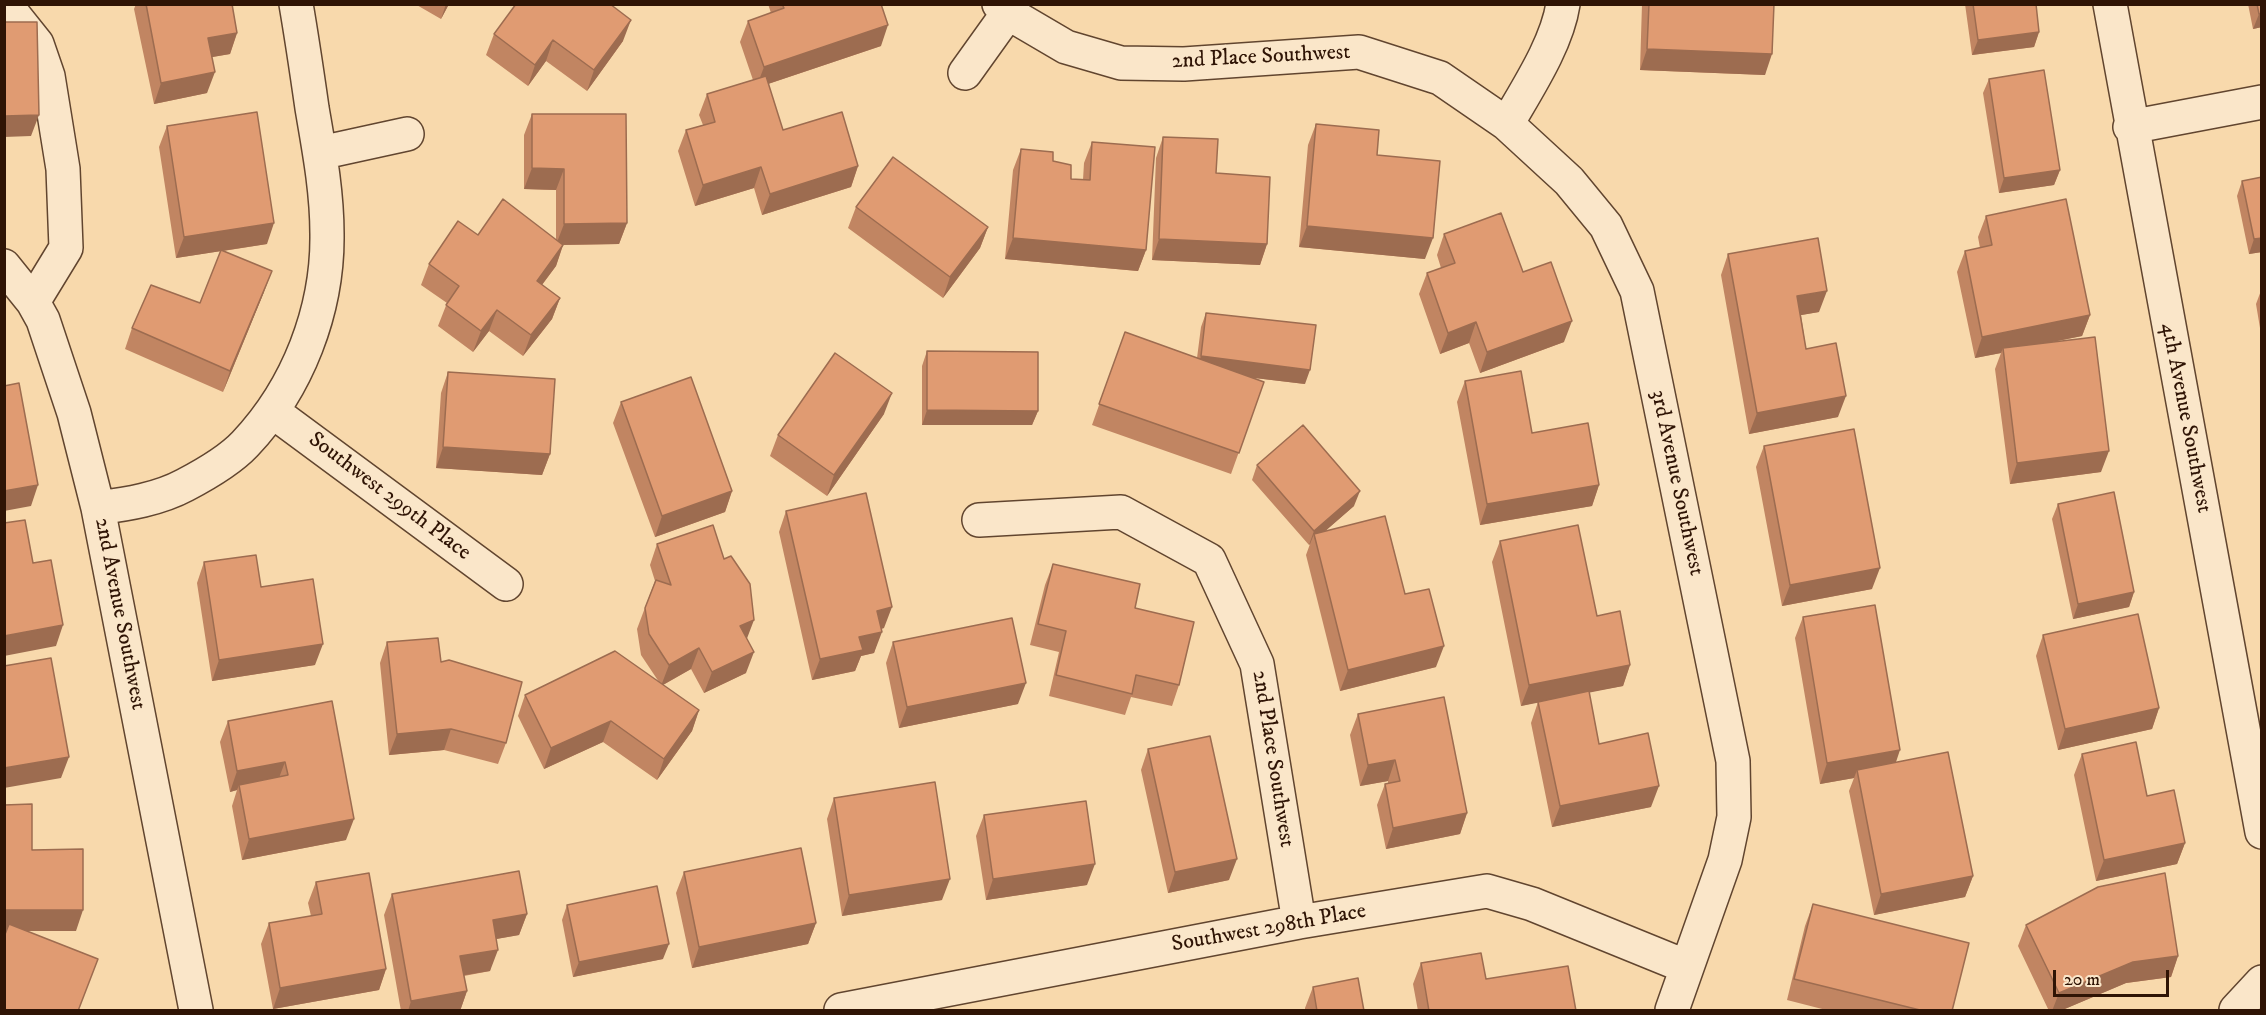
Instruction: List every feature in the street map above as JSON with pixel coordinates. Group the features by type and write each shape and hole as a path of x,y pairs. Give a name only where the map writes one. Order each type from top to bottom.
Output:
{"street":[{"path":"5,4 37,44 48,76 63,169 66,248 33,302"},
{"name":"2nd Avenue Southwest","path":"196,1011 98,508 146,499 184,486 244,446 272,411 303,354 318,317 325,279 327,234 320,153 297,4"},
{"path":"1507,124 1539,69 1562,15 1563,4"},
{"name":"4th Avenue Southwest","path":"2110,4 2130,127 2262,832"},
{"name":"2nd Place Southwest","path":"965,73 1003,9 1066,47 1121,63 1184,64 1359,52 1440,78 1507,124"},
{"path":"2130,127 2262,102"},
{"name":"3rd Avenue Southwest","path":"1507,124 1569,181 1606,226 1636,291 1733,761 1734,817 1725,860 1672,1011"},
{"path":"320,153 406,134"},
{"path":"4,266 33,302 51,342 71,403 98,508"},
{"name":"Southwest 299th Place","path":"272,411 506,584"},
{"name":"2nd Place Southwest","path":"979,520 1120,512 1209,560 1257,664 1299,921"},
{"name":"Southwest 298th Place","path":"841,1011 1299,921 1487,891 1532,904 1687,967"},
{"path":"2236,1011 2262,982"}],"building":[{"path":"146,4 232,4 237,33 208,38 215,72 161,83"},
{"path":"516,4 610,4 631,20 594,70 553,40 535,65 494,34"},
{"path":"782,4 881,4 888,25 764,67 748,21 784,8"},
{"path":"1649,4 1774,4 1772,54 1647,49"},
{"path":"1973,4 2036,4 2039,32 1978,40"},
{"path":"2257,4 2262,4 2262,13 2259,14"},
{"path":"4,22 37,22 39,115 4,116"},
{"path":"2044,70 2060,170 2004,178 1989,79"},
{"path":"766,76 783,130 842,112 858,166 770,194 761,167 703,185 686,130 715,122 707,94"},
{"path":"257,112 274,223 184,237 167,126"},
{"path":"532,114 626,114 627,223 564,224 564,169 532,168"},
{"path":"1316,124 1379,130 1377,155 1440,161 1433,238 1307,226"},
{"path":"1163,137 1218,139 1216,173 1270,177 1267,244 1159,239"},
{"path":"1092,142 1155,147 1146,250 1013,238 1021,149 1053,152 1053,161 1071,165 1071,179 1090,180"},
{"path":"893,157 988,227 950,277 856,207"},
{"path":"2262,177 2262,238 2254,239 2242,181"},
{"path":"503,199 563,245 537,281 560,298 531,335 497,310 481,331 446,305 459,286 429,264 458,221 478,235"},
{"path":"2066,199 2090,315 1982,337 1965,251 1992,245 1986,216"},
{"path":"1501,213 1523,272 1551,262 1572,321 1487,352 1476,322 1448,333 1427,273 1455,263 1444,234"},
{"path":"1818,238 1827,291 1797,296 1806,349 1836,343 1846,396 1757,413 1728,254"},
{"path":"221,250 272,271 230,371 132,328 151,285 200,303"},
{"path":"1206,313 1316,325 1310,370 1201,356"},
{"path":"1125,332 1264,382 1239,453 1099,404"},
{"path":"2095,337 2109,451 2017,463 2003,348"},
{"path":"927,351 1038,352 1038,411 927,410"},
{"path":"835,353 892,393 834,475 778,435"},
{"path":"1521,371 1532,433 1588,423 1599,485 1487,504 1465,381"},
{"path":"448,372 555,379 550,454 443,447"},
{"path":"691,377 732,491 662,516 621,402"},
{"path":"19,383 38,485 4,491 4,386"},
{"path":"1303,425 1360,491 1314,531 1257,465"},
{"path":"1854,429 1880,568 1790,585 1764,446"},
{"path":"2114,492 2134,592 2078,604 2058,504"},
{"path":"866,493 892,607 877,611 882,632 859,637 863,650 820,659 786,511"},
{"path":"1385,516 1405,594 1429,589 1444,646 1348,670 1314,534"},
{"path":"25,520 33,563 51,560 63,625 4,636 4,523"},
{"path":"713,525 724,559 731,556 750,584 754,620 740,626 754,652 712,672 699,648 669,665 649,634 645,608 656,580 671,585 657,544"},
{"path":"1578,525 1597,616 1620,611 1630,665 1529,685 1500,541"},
{"path":"256,555 261,587 313,579 323,644 219,660 204,562"},
{"path":"1053,564 1140,584 1135,608 1194,622 1179,685 1136,675 1132,694 1056,675 1066,631 1038,624"},
{"path":"1875,605 1900,750 1827,763 1803,617"},
{"path":"2138,614 2159,708 2065,729 2043,635"},
{"path":"1012,618 1026,683 907,707 893,642"},
{"path":"438,638 441,662 449,660 522,682 506,743 451,729 397,734 387,642"},
{"path":"615,651 699,710 664,759 611,721 551,748 525,695"},
{"path":"51,658 69,757 4,768 4,666"},
{"path":"1589,691 1599,744 1648,733 1659,786 1560,806 1538,702"},
{"path":"1444,697 1467,813 1393,828 1385,784 1400,781 1395,760 1368,765 1358,714"},
{"path":"332,701 354,819 249,839 239,785 288,775 285,762 237,771 228,721"},
{"path":"1210,736 1237,859 1175,872 1148,749"},
{"path":"2136,742 2147,796 2174,790 2185,843 2104,860 2082,754"},
{"path":"1948,752 1973,876 1881,894 1857,770"},
{"path":"935,782 950,879 849,895 834,798"},
{"path":"1086,801 1095,864 993,879 984,815"},
{"path":"32,804 32,850 83,849 83,910 4,910 4,805"},
{"path":"801,848 816,923 699,947 684,872"},
{"path":"519,871 527,914 493,920 498,950 460,956 467,991 411,1001 392,894"},
{"path":"369,873 386,969 280,988 269,923 322,914 316,882"},
{"path":"2165,873 2178,956 2133,962 2059,993 2026,925 2098,887"},
{"path":"657,886 669,944 579,962 567,905"},
{"path":"1813,904 1969,943 1952,1011 1924,1011 1794,979"},
{"path":"9,924 98,959 78,1011 4,1011 4,937"},
{"path":"1481,953 1486,979 1568,966 1576,1011 1429,1011 1421,963"},
{"path":"1358,978 1364,1011 1317,1011 1313,987"}]}
